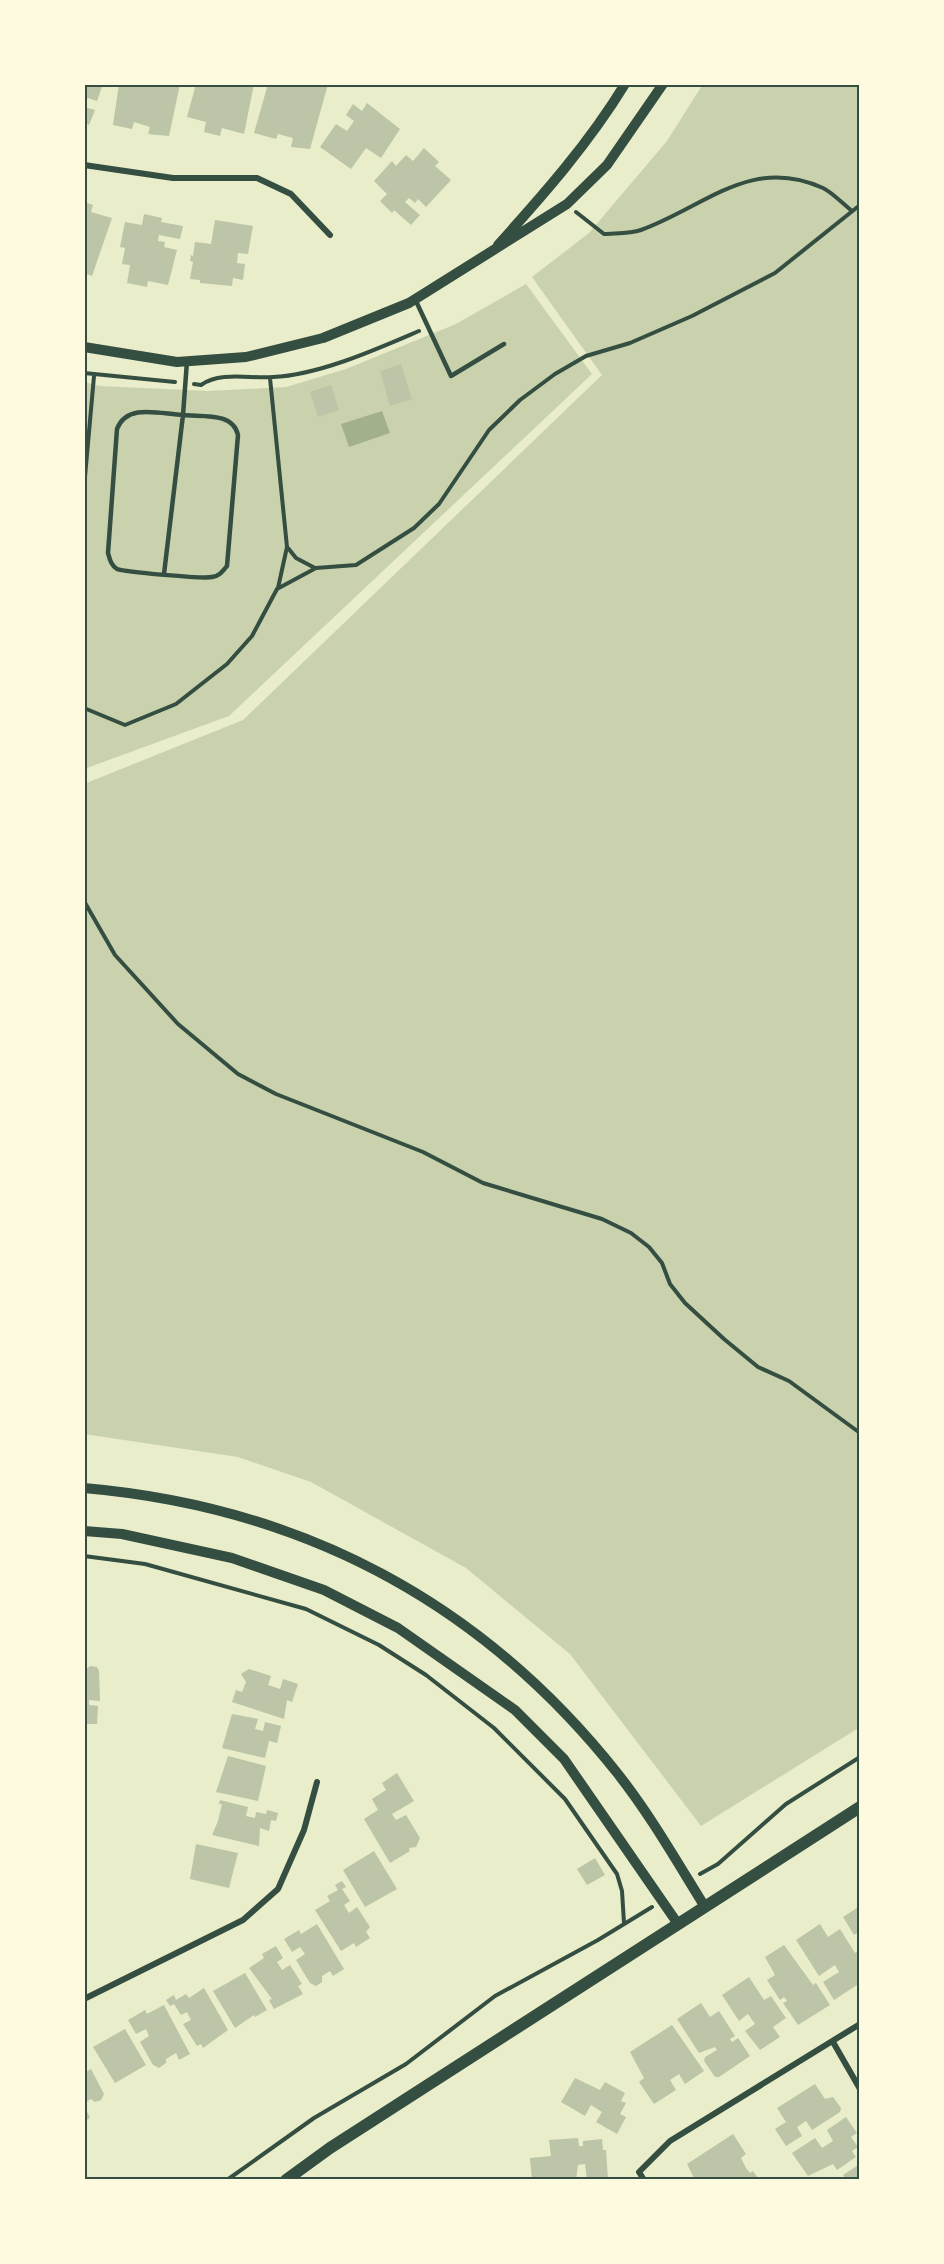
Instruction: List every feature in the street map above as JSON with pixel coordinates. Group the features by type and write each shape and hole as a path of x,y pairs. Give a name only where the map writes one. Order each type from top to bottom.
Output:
{"main road":[{"path":"286,2180 330,2148 860,1807"}],"street":[{"path":"487,256 550,187 602,122 625,84"},
{"path":"84,346 177,362 246,357 323,338 415,299 567,204 607,165 663,84"},
{"path":"84,165 173,178 257,178 291,194 330,235"},
{"path":"84,1488 165,1498 224,1510 317,1542 370,1566 481,1636 572,1720 618,1775 653,1824 705,1907"},
{"path":"84,1531 122,1534 232,1558 324,1590 398,1628 515,1710 564,1759 678,1924"},
{"path":"84,1999 243,1920 278,1889 304,1830 317,1782"},
{"path":"644,2180 639,2172 670,2141 860,2024"},
{"path":"833,2042 860,2088"}],"lane":[{"path":"415,299 451,376 504,344"},
{"path":"164,574 183,415 187,361"},
{"path":"131,412 183,415 228,419 236,426 238,435 227,566 220,575 210,578 119,570 111,564 108,553 117,429 121,418 131,412"}],"path":[{"path":"567,204 604,234 639,231 733,186 765,176 796,178 825,189 852,211"},
{"path":"278,589 316,568 356,565 414,528 439,504 489,430 520,400 555,374 586,356 630,343 692,316 775,273 860,205"},
{"path":"84,488 94,376"},
{"path":"84,708 125,725 176,704 227,664 252,636 278,589 287,547 270,378"},
{"path":"287,547 296,558 316,568"},
{"path":"84,901 115,955 178,1024 238,1074 276,1094 423,1152 483,1183 602,1219 631,1233 649,1247 662,1263 670,1284 686,1303 724,1339 758,1367 789,1381 860,1433"},
{"path":"84,1556 145,1564 306,1609 379,1645 426,1675 509,1742 550,1782 572,1808 620,1880 624,1923"},
{"path":"702,1873 718,1863 754,1830 796,1797 860,1757"},
{"path":"227,2180 314,2118 406,2064 495,1996 647,1910"}],"shaded area":[{"path":"703,84 860,84 860,1727 701,1826 570,1654 466,1568 311,1482 238,1457 84,1434 84,784 243,720 602,375 532,277 589,233 667,141"},
{"path":"526,284 592,374 229,716 84,769 84,382 100,386 208,391 286,387 346,369 456,324"},
{"path":"382,411 390,433 349,447 341,424"}],"building":[{"path":"84,84 103,84 97,101 88,98 84,102"},
{"path":"119,84 180,84 169,136 148,134 150,127 134,122 132,129 113,125"},
{"path":"196,84 254,84 244,134 222,128 220,136 204,132 206,122 187,117"},
{"path":"268,84 328,84 310,149 291,147 293,138 278,134 276,139 254,133"},
{"path":"367,103 400,129 381,158 366,148 351,169 320,147 336,124 347,131 354,121 346,115 353,104 362,111"},
{"path":"84,107 95,110 89,125 84,123"},
{"path":"424,148 439,162 435,166 451,180 426,207 418,199 415,203 409,198 405,202 420,215 411,225 394,210 392,213 380,201 387,194 374,181 392,161 396,166 406,155 413,161"},
{"path":"84,202 93,205 91,212 112,218 92,276 84,273"},
{"path":"144,214 162,218 161,222 183,226 180,239 159,235 158,241 165,242 164,247 177,250 168,285 148,281 147,287 127,283 130,265 122,264 125,248 120,247 125,222 142,225"},
{"path":"215,220 253,226 248,254 238,253 237,263 245,264 243,280 233,278 232,286 200,283 200,280 190,279 193,262 190,261 195,242 211,244"},
{"path":"401,364 412,399 390,406 380,371"},
{"path":"331,385 339,410 318,417 310,392"},
{"path":"90,1666 97,1667 99,1671 100,1701 89,1700 89,1705 98,1706 97,1724 84,1724 84,1671"},
{"path":"249,1669 271,1676 268,1685 280,1689 283,1679 298,1684 292,1702 287,1700 284,1719 232,1702 236,1690 242,1692 246,1682 241,1674"},
{"path":"232,1714 258,1719 255,1729 263,1731 265,1722 281,1726 277,1743 269,1741 265,1758 222,1748"},
{"path":"228,1756 266,1766 258,1801 216,1792"},
{"path":"397,1773 414,1801 392,1814 396,1820 406,1815 420,1838 416,1847 409,1848 410,1851 390,1863 364,1819 378,1810 372,1799 386,1790 382,1783"},
{"path":"220,1800 248,1807 246,1816 255,1818 256,1812 266,1814 267,1810 278,1813 276,1821 271,1820 269,1831 260,1828 259,1846 212,1835 222,1804 219,1804"},
{"path":"196,1844 238,1853 229,1888 190,1879"},
{"path":"374,1851 397,1889 365,1907 343,1870"},
{"path":"595,1858 605,1875 587,1885 577,1869"},
{"path":"342,1881 346,1887 342,1889 350,1901 344,1905 349,1913 357,1907 370,1927 366,1932 370,1938 356,1947 354,1943 341,1951 315,1910 330,1901 327,1896 338,1890 335,1885"},
{"path":"860,1906 860,1931 854,1935 843,1917"},
{"path":"317,1924 344,1969 333,1976 330,1971 322,1976 322,1982 316,1986 310,1983 296,1960 305,1954 300,1947 292,1952 284,1939 299,1930 301,1934"},
{"path":"820,1924 828,1937 840,1929 855,1953 859,1951 860,1953 860,1960 857,1962 860,1967 860,1983 834,2000 823,1982 839,1972 835,1965 819,1976 796,1940"},
{"path":"784,1945 813,1985 816,1983 830,2005 798,2025 783,2003 787,2001 784,1997 780,2000 767,1980 775,1975 765,1957"},
{"path":"276,1946 283,1958 277,1962 282,1970 290,1965 302,1984 298,1986 303,1994 274,2009 269,2000 272,1999 249,1968 264,1958 262,1954"},
{"path":"245,1973 267,2010 255,2017 254,2015 235,2028 213,1991"},
{"path":"749,1977 764,2000 771,1996 786,2018 773,2027 780,2037 760,2050 745,2031 755,2024 748,2014 739,2021 722,1995"},
{"path":"204,1988 228,2030 203,2048 201,2044 197,2046 183,2024 191,2020 187,2012 181,2015 174,2004 170,2006 166,2000 174,1995 176,2000 186,1994 189,1998"},
{"path":"701,2003 710,2017 719,2011 735,2036 730,2039 732,2042 738,2038 750,2056 719,2077 715,2077 704,2061 705,2057 717,2050 715,2047 699,2053 677,2019"},
{"path":"164,2005 190,2054 179,2060 176,2053 166,2059 166,2063 159,2068 153,2065 140,2042 149,2036 146,2029 136,2034 128,2020 145,2010 147,2014"},
{"path":"672,2025 704,2071 685,2084 679,2074 670,2080 676,2090 654,2104 639,2082 644,2078 630,2052"},
{"path":"125,2029 146,2065 115,2083 93,2047"},
{"path":"91,2069 104,2094 101,2100 95,2102 91,2099 84,2103 84,2073"},
{"path":"575,2078 600,2090 605,2082 625,2093 621,2101 626,2103 620,2114 626,2117 617,2134 596,2122 602,2112 591,2105 585,2116 561,2102"},
{"path":"815,2084 825,2099 833,2097 841,2108 840,2112 812,2130 806,2121 797,2127 802,2136 786,2146 775,2129 786,2122 777,2108"},
{"path":"86,2109 90,2118 84,2121 84,2110"},
{"path":"846,2117 857,2133 851,2137 858,2147 852,2151 856,2157 837,2170 833,2164 808,2176 792,2153 815,2138 822,2148 833,2141 827,2130"},
{"path":"733,2134 746,2154 741,2158 746,2168 750,2173 753,2171 759,2180 695,2180 687,2164"},
{"path":"578,2138 579,2146 583,2146 583,2141 602,2139 603,2150 606,2150 608,2179 587,2180 585,2164 578,2165 576,2180 532,2180 530,2158 551,2156 549,2140"},
{"path":"860,2164 860,2180 846,2180 843,2175"}]}
